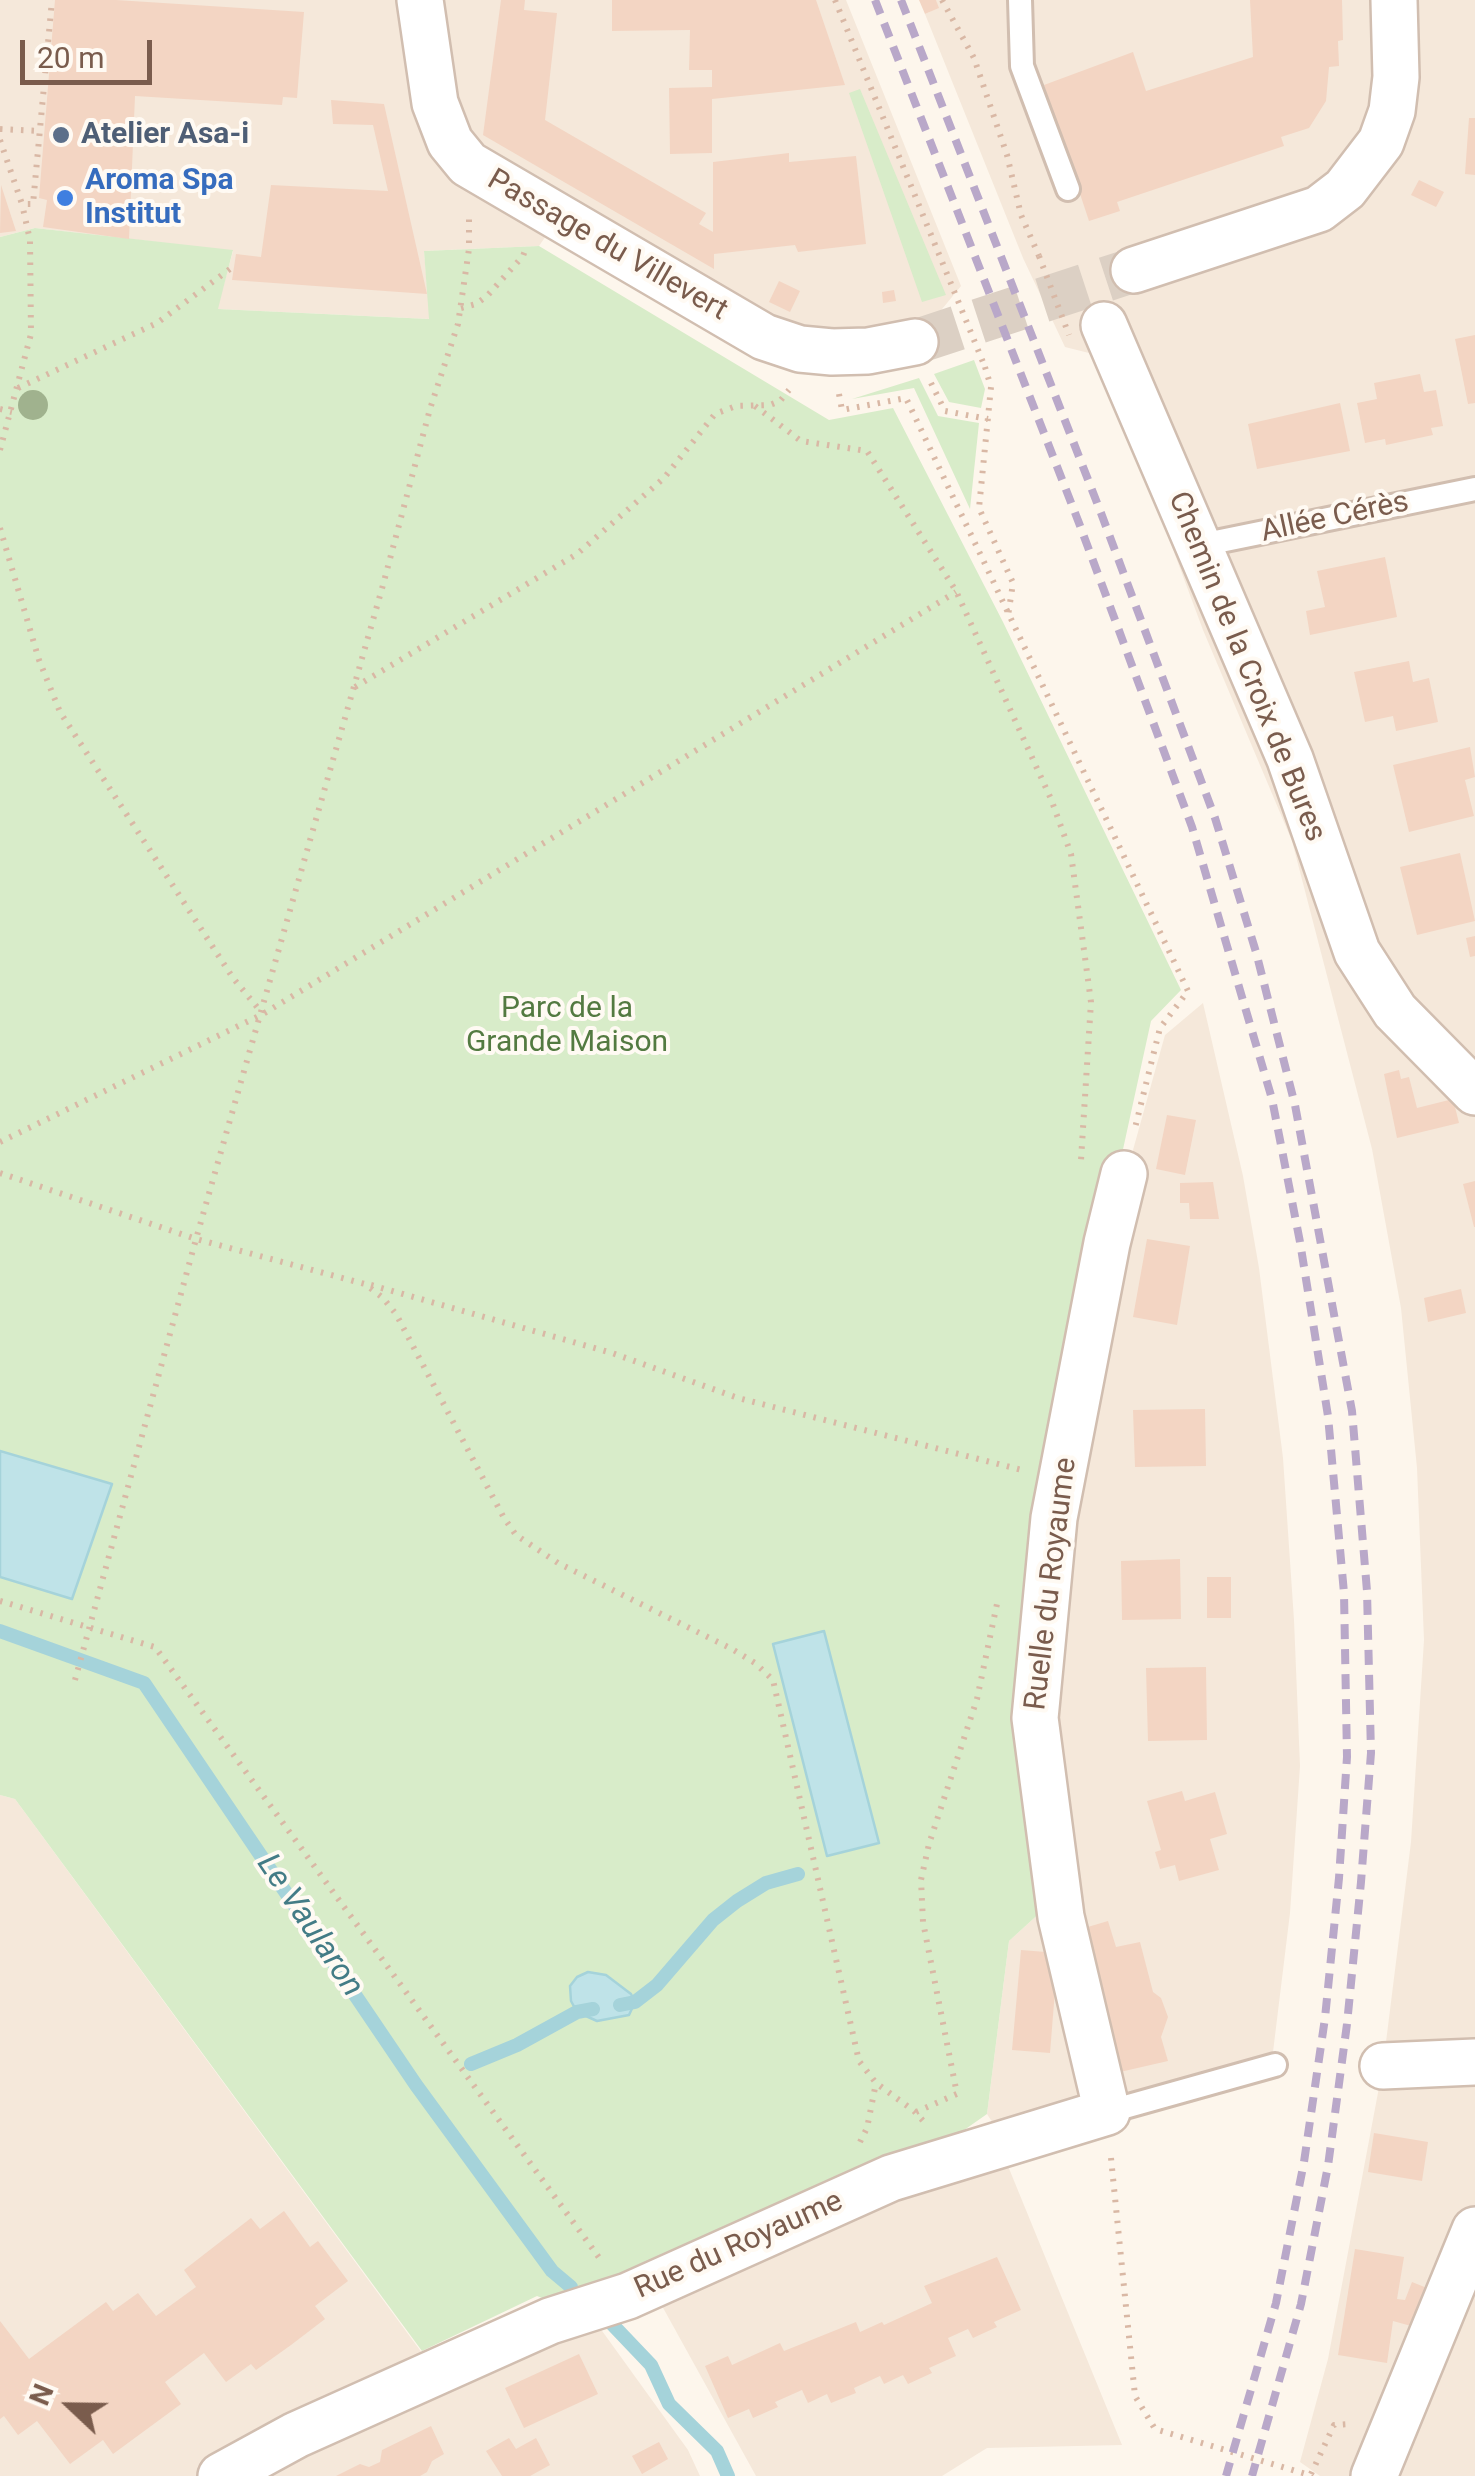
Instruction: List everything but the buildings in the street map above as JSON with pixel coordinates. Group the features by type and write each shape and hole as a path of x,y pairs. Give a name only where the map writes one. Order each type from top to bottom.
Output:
{"street":[{"name":"Passage du Villevert","path":"420,0 435,102 450,142 468,164 764,337 800,349 868,351 921,358"},
{"path":"1134,270 1319,210 1345,189 1380,142 1392,112 1396,77 1394,0"},
{"name":"Chemin de la Croix de Bures","path":"1087,330 1196,546 1290,759 1357,952 1395,1011 1475,1092"},
{"name":"Ruelle du Royaume","path":"1107,2112 1061,1916 1035,1718 1054,1518 1124,1174"},
{"path":"1383,2066 1475,2062"},
{"name":"Rue du Royaume","path":"221,2476 296,2435 550,2322 628,2296 891,2178 1107,2112"},
{"path":"1374,2476 1475,2230"}],"lane":[{"path":"1020,0 1022,66 1068,189"},
{"name":"Allée Cérès","path":"1196,546 1475,489"},
{"name":"Rue du Royaume","path":"1107,2112 1274,2065"}],"path":[{"path":"22,204 34,204 52,0"},
{"path":"835,0 991,387 979,508 1013,583 1008,617"},
{"path":"942,0 974,58 1007,155 1021,215 1039,256 1087,330"},
{"path":"0,129 40,131"},
{"path":"0,140 30,240 32,334 0,450"},
{"path":"74,1680 461,308 469,248 468,164"},
{"path":"461,308 486,296 523,256 526,246"},
{"path":"18,389 157,323 234,266"},
{"path":"921,358 945,411 988,419"},
{"path":"354,687 578,554 664,478 715,414 736,406 780,401 795,382"},
{"path":"838,388 842,410 906,398 1188,991 1160,1028 1124,1174"},
{"path":"755,406 802,441 867,451 956,591 1051,799 1071,854 1091,1002 1079,1175"},
{"path":"0,409 12,412"},
{"path":"0,528 39,660 60,712 234,978 263,1014"},
{"path":"0,1142 263,1014 956,591"},
{"path":"0,1173 196,1239 612,1353 738,1398 1025,1471 1029,1452"},
{"path":"364,1284 396,1314 516,1535 558,1562 732,1649 773,1680 859,2060 876,2083 916,2112 947,2159"},
{"path":"916,2112 957,2094 922,1922 921,1880 977,1699 1001,1585"},
{"path":"0,1600 155,1647 628,2296"},
{"path":"861,2141 876,2083"},
{"path":"1107,2112 1136,2396 1154,2429 1312,2475 1334,2425"}],"shaded area":[{"path":"0,0 846,0 961,286 915,342 832,352 559,217 539,246 424,251 430,319 217,309 233,251 35,228 0,237"},
{"path":"936,0 1475,0 1475,2476 1320,2476 1300,2462 1328,2359 1383,2066 1411,1842 1424,1640 1417,1468 1401,1308 1372,1149 1292,841 1203,630 1101,356 1065,347 1023,258 925,14 938,8"},
{"path":"1203,1003 1243,1176 1259,1268 1283,1458 1294,1620 1300,1766 1290,1913 1273,2052 998,2131 987,2114 1009,1941 1043,1910 1050,1712 1068,1512 1121,1237 1133,1150 1165,1035"},
{"path":"0,1795 15,1799 436,2372 587,2310 688,2450 700,2476 0,2476"},
{"path":"999,2144 1122,2445 987,2448 942,2476 756,2476 651,2286"}],"green space":[{"path":"860,89 946,295 922,302 849,93"},
{"name":"Parc de la Grande Maison","path":"35,228 233,250 218,309 429,319 424,251 539,246 829,420 893,408 1003,622 1181,990 1151,1021 1033,1588 1043,1910 1009,1941 987,2114 937,2149 568,2308 537,2296 422,2351 15,1799 0,1795 0,237"},
{"path":"974,360 985,389 981,408 949,402 934,374"},
{"path":"919,378 938,416 979,423 970,509 914,388 852,399"}],"water":[{"path":"0,1451 112,1484 72,1599 0,1577"},
{"path":"824,1631 879,1843 827,1856 773,1644"},
{"path":"588,1972 606,1975 631,1994 635,2002 629,2015 597,2021 577,2012 570,1986"}],"waterway":[{"name":"Le Vaularon","path":"0,1631 144,1683 416,2085 552,2271 571,2287"},
{"path":"620,2005 635,2002 657,1985 713,1920 737,1901 766,1883 798,1874"},
{"path":"471,2064 517,2045 577,2012 593,2009"},
{"name":"Le Vaularon","path":"611,2323 651,2365 669,2404 717,2451 728,2476"}],"tunnel":[{"path":"915,342 1134,270"}],"railway":[{"path":"875,0 1079,523 1192,827 1272,1099 1328,1416 1344,1593 1347,1757 1339,1878 1325,2018 1304,2162 1276,2303 1226,2476"},
{"path":"901,0 1215,818 1256,952 1295,1105 1352,1411 1367,1591 1371,1753 1361,1882 1328,2166 1301,2304 1252,2476"}],"place":[{"name":"Atelier Asa-i","path":"61,135"},
{"name":"Aroma Spa Institut","path":"65,198"}]}
